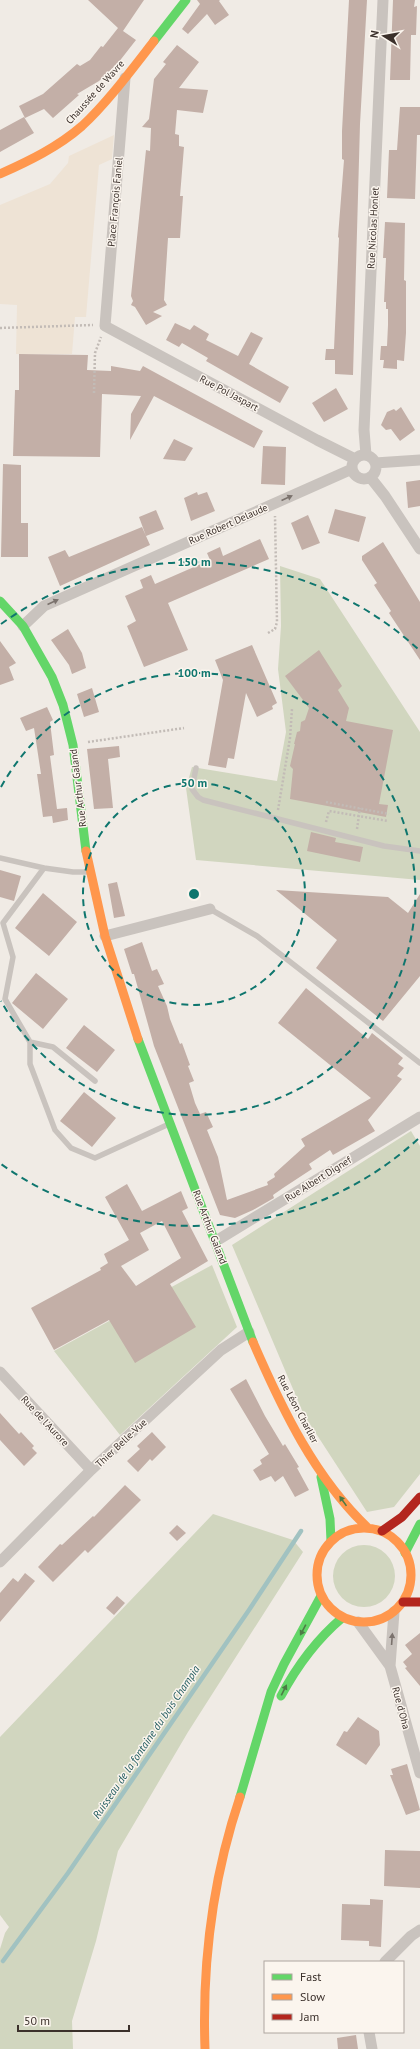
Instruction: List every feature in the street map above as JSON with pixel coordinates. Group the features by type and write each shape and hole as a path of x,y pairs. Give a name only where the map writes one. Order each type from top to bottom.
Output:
{"main road":[{"name":"Chaussée de Wavre","path":"0,174 38,157 82,126 125,78 186,0"},
{"name":"Rue Arthur Galand","path":"1,604 23,626 52,676 63,705 74,745 90,872 105,936 135,1032 169,1124 216,1241 249,1332"},
{"name":"Rue Léon Charlier","path":"249,1332 276,1395 321,1473 349,1510 368,1528"},
{"name":"Rue Léon Charlier","path":"321,1473 330,1519 331,1541"},
{"path":"382,1531 402,1517 420,1497"},
{"path":"405,1553 420,1524"},
{"path":"368,1528 382,1531 395,1540 405,1553 411,1570 408,1592 403,1602 394,1612 383,1619 371,1622 358,1622 342,1618 326,1605 321,1596 317,1582 317,1566 320,1557 331,1541 348,1530 368,1528"},
{"path":"411,1570 420,1575"},
{"path":"205,2049 204,1987 214,1894 236,1805 259,1736 266,1706 281,1671 321,1596"},
{"path":"403,1602 420,1602"},
{"path":"259,1736 290,1677 321,1636 342,1618"}],"street":[{"name":"Rue Nicolas Honlet","path":"366,455 364,422 383,0"},
{"name":"Place François Faniel","path":"105,326 125,78"},
{"name":"Rue Pol Jaspart","path":"105,326 317,440 353,464"},
{"path":"366,455 372,458 375,463 375,472 370,477 364,479 357,477 353,464 366,455"},
{"path":"375,463 420,460"},
{"name":"Rue Robert Delaude","path":"23,626 44,606 274,504 353,464"},
{"path":"370,477 420,549"},
{"path":"105,936 210,909"},
{"name":"Rue Albert Dignef","path":"216,1241 419,1120"},
{"name":"Thier Belle-Vue","path":"0,1562 90,1470 221,1350 249,1332"},
{"name":"Rue de l'Aurore","path":"0,1372 90,1470"},
{"name":"Rue d'Oha","path":"394,1612 390,1666 420,1773"},
{"name":"Rue d'Oha","path":"358,1622 390,1666"},
{"path":"386,1961 420,1930"},
{"path":"368,2033 372,2049"}],"lane":[{"path":"196,768 192,789 198,797 225,806 384,846 420,851"},
{"path":"0,858 44,868 73,872 90,872"},
{"path":"44,868 1,920 13,957 5,999 30,1042 30,1064 55,1130 71,1148 95,1158 169,1124"},
{"path":"210,909 257,936 420,1063"},
{"path":"30,1042 53,1047 95,1081"}],"path":[{"path":"0,328 74,324 105,326 95,353 94,393"},
{"path":"268,633 275,628 277,622 274,504"},
{"path":"276,818 290,738 292,709"},
{"path":"74,745 184,728"},
{"path":"326,802 389,814"},
{"path":"356,838 360,808"},
{"path":"325,830 329,811 388,821"}],"green space":[{"path":"280,566 320,579 420,732 420,880 196,860 186,788 192,767 277,781 286,732 278,669 281,626"},
{"path":"411,1131 420,1146 420,1474 394,1507 367,1512 304,1415 232,1245"},
{"path":"212,1265 237,1327 120,1435 54,1351"},
{"path":"213,1514 293,1540 303,1552 188,1732 118,1851 96,1941 72,2021 73,2049 0,2049 0,1949 5,1933 9,1927 0,1915 0,1737"},
{"path":"364,1545 376,1547 386,1554 393,1564 395,1576 393,1588 386,1598 376,1605 364,1607 352,1605 342,1598 335,1588 333,1576 335,1564 342,1554 352,1547"}],"shaded area":[{"path":"114,135 112,159 99,165 86,317 75,317 72,354 16,354 17,305 0,304 0,205 50,184 68,163 69,156"}],"building":[{"path":"88,0 144,0 123,31 136,40 118,63 99,81 77,94 79,95 53,118 44,109 25,118 19,106 43,94 77,64 80,66 90,60 101,46 103,47 118,28"},
{"path":"197,0 220,0 219,1 229,15 215,25 207,14 188,34 182,29 200,4"},
{"path":"349,0 367,0 360,124 353,375 335,374 335,360 325,360 326,349 334,349 338,237 344,160 342,159 342,131"},
{"path":"393,0 415,0 414,7 417,6 416,35 411,35 410,80 390,80"},
{"path":"177,45 199,62 179,88 208,90 203,113 177,110 175,134 179,135 179,146 184,147 180,196 183,196 180,238 168,238 164,300 167,305 153,312 162,316 146,325 135,307 131,305 133,301 131,296 146,150 150,151 151,128 142,127 149,119 154,79 166,64 163,62"},
{"path":"400,107 420,107 420,135 417,135 415,199 387,198 389,150 397,150"},
{"path":"24,117 34,133 0,152 0,130"},
{"path":"385,222 405,223 404,280 406,281 406,333 404,361 397,360 397,369 383,368 384,360 380,360 381,346 387,346 388,325 388,309 386,309 386,302 384,302 386,258 383,258"},
{"path":"175,323 190,330 194,325 209,334 206,340 238,356 251,332 263,338 249,364 289,387 280,403 206,361 208,358 182,343 179,347 166,340"},
{"path":"19,354 88,355 87,370 111,371 111,366 140,371 143,366 263,431 254,448 154,396 130,440 131,414 141,396 102,394 100,457 13,456 15,390 19,390"},
{"path":"336,388 348,409 324,422 312,403"},
{"path":"401,407 415,430 400,441 391,429 386,430 381,425 387,412 394,409 396,411"},
{"path":"174,439 193,448 185,461 163,459"},
{"path":"263,446 286,447 285,485 261,484"},
{"path":"3,464 21,465 21,523 28,523 28,557 1,557"},
{"path":"420,480 420,506 408,508 406,482"},
{"path":"197,492 198,495 207,492 215,511 191,521 184,498"},
{"path":"335,509 366,517 359,542 328,533"},
{"path":"156,510 164,529 146,536 139,517"},
{"path":"308,515 320,543 302,550 291,523"},
{"path":"142,527 150,545 60,586 48,557 65,550 69,557"},
{"path":"260,539 269,559 168,603 188,650 144,667 127,626 136,621 125,596 143,588 140,580 151,575 155,584 210,560 207,553 220,547 223,556"},
{"path":"383,542 420,602 420,660 389,613 391,611 374,585 377,583 362,560 362,556"},
{"path":"68,629 82,653 86,668 72,674 69,665 51,640"},
{"path":"0,641 16,663 9,667 14,680 0,685"},
{"path":"252,645 277,703 272,706 273,709 257,717 246,693 234,759 228,758 226,768 208,765 223,680 215,660"},
{"path":"319,650 342,686 338,690 349,708 346,721 393,730 379,804 388,805 386,817 290,799 293,769 290,766 294,744 297,732 300,731 301,722 305,720 309,708 285,676"},
{"path":"92,688 99,712 84,717 77,694"},
{"path":"47,707 53,720 50,722 54,755 50,756 57,809 67,808 68,820 53,823 52,816 43,817 37,774 41,774 34,728 26,731 20,718"},
{"path":"119,746 120,757 108,759 113,808 94,809 87,749"},
{"path":"311,832 336,838 335,842 363,847 360,862 307,851"},
{"path":"0,870 21,876 14,901 0,897"},
{"path":"117,882 125,916 114,918 108,884"},
{"path":"276,890 388,897 408,913 420,894 420,976 383,1021 316,968 337,940"},
{"path":"43,893 77,922 49,956 15,928"},
{"path":"142,942 152,971 157,969 164,984 158,986 167,1006 170,1019 180,1044 182,1043 190,1065 188,1066 194,1081 189,1083 195,1103 200,1114 206,1112 213,1127 207,1130 218,1157 227,1200 268,1185 267,1182 275,1177 274,1174 305,1146 301,1139 371,1098 278,1023 306,988 368,1039 372,1033 403,1058 398,1064 404,1068 397,1076 402,1079 368,1120 375,1131 333,1155 330,1150 309,1164 312,1169 273,1195 274,1198 253,1210 235,1218 220,1215 154,1046 134,974 132,974 124,949"},
{"path":"36,973 68,999 43,1029 12,1003"},
{"path":"84,1025 115,1050 97,1072 66,1048"},
{"path":"84,1092 116,1118 92,1147 60,1121"},
{"path":"127,1184 142,1211 181,1191 188,1208 182,1211 208,1261 170,1284 196,1327 135,1363 109,1320 54,1350 31,1308 101,1270 100,1268 108,1263 104,1254 129,1240 105,1197","holes":["162,1221 181,1258 136,1286 121,1266 149,1250 140,1233"]},
{"path":"246,1379 265,1416 283,1446 285,1444 299,1467 297,1468 309,1490 295,1497 283,1476 275,1482 271,1476 260,1481 253,1470 262,1464 260,1460 269,1454 230,1389"},
{"path":"0,1413 19,1434 21,1432 34,1446 32,1448 37,1453 24,1466 0,1440"},
{"path":"152,1432 166,1447 152,1461 150,1459 138,1472 127,1461 140,1449 137,1446"},
{"path":"125,1485 141,1500 88,1553 85,1550 53,1582 38,1567 60,1544 62,1545 93,1516 94,1517"},
{"path":"177,1525 186,1533 177,1541 169,1533"},
{"path":"25,1573 35,1581 0,1622 0,1593 13,1578 18,1582"},
{"path":"117,1596 125,1603 114,1615 106,1608"},
{"path":"420,1633 420,1686 405,1668 407,1667 403,1662 412,1654 405,1645"},
{"path":"358,1717 379,1731 380,1745 366,1765 336,1745 344,1731 347,1732"},
{"path":"407,1764 420,1810 406,1815 390,1775 393,1775 391,1769"},
{"path":"385,1850 420,1851 420,1888 384,1886"},
{"path":"370,1899 383,1900 381,1947 369,1946 369,1941 341,1940 342,1904 370,1905"},
{"path":"356,2035 358,2049 338,2049 337,2038"}],"waterway":[{"name":"Ruisseau de la fontaine du bois Champia","path":"3,1961 68,1873 249,1610 301,1531"}],"traffic: fast":[{"path":"154,41 186,0"},
{"path":"0,601 23,626 52,677 63,705 73,745 86,851"},
{"path":"138,1039 253,1342"},
{"path":"321,1477 330,1519 331,1541"},
{"path":"405,1553 420,1524"},
{"path":"240,1797 271,1692 284,1664 321,1596"},
{"path":"281,1696 315,1644 342,1618"}],"traffic: slow":[{"path":"0,174 32,159 73,134 110,96 154,41"},
{"path":"86,851 105,936 138,1039"},
{"path":"253,1342 288,1417 316,1465 349,1508 368,1528"},
{"path":"364,1528 382,1531 397,1542 408,1557 411,1575 408,1593 397,1608 382,1619 364,1622 346,1619 331,1608 320,1593 317,1575 320,1557 331,1542 346,1531 364,1528"},
{"path":"205,2049 205,1985 211,1922 222,1859 240,1797"}],"traffic: jam":[{"path":"382,1531 402,1517 420,1497"},
{"path":"403,1602 420,1602"}]}
